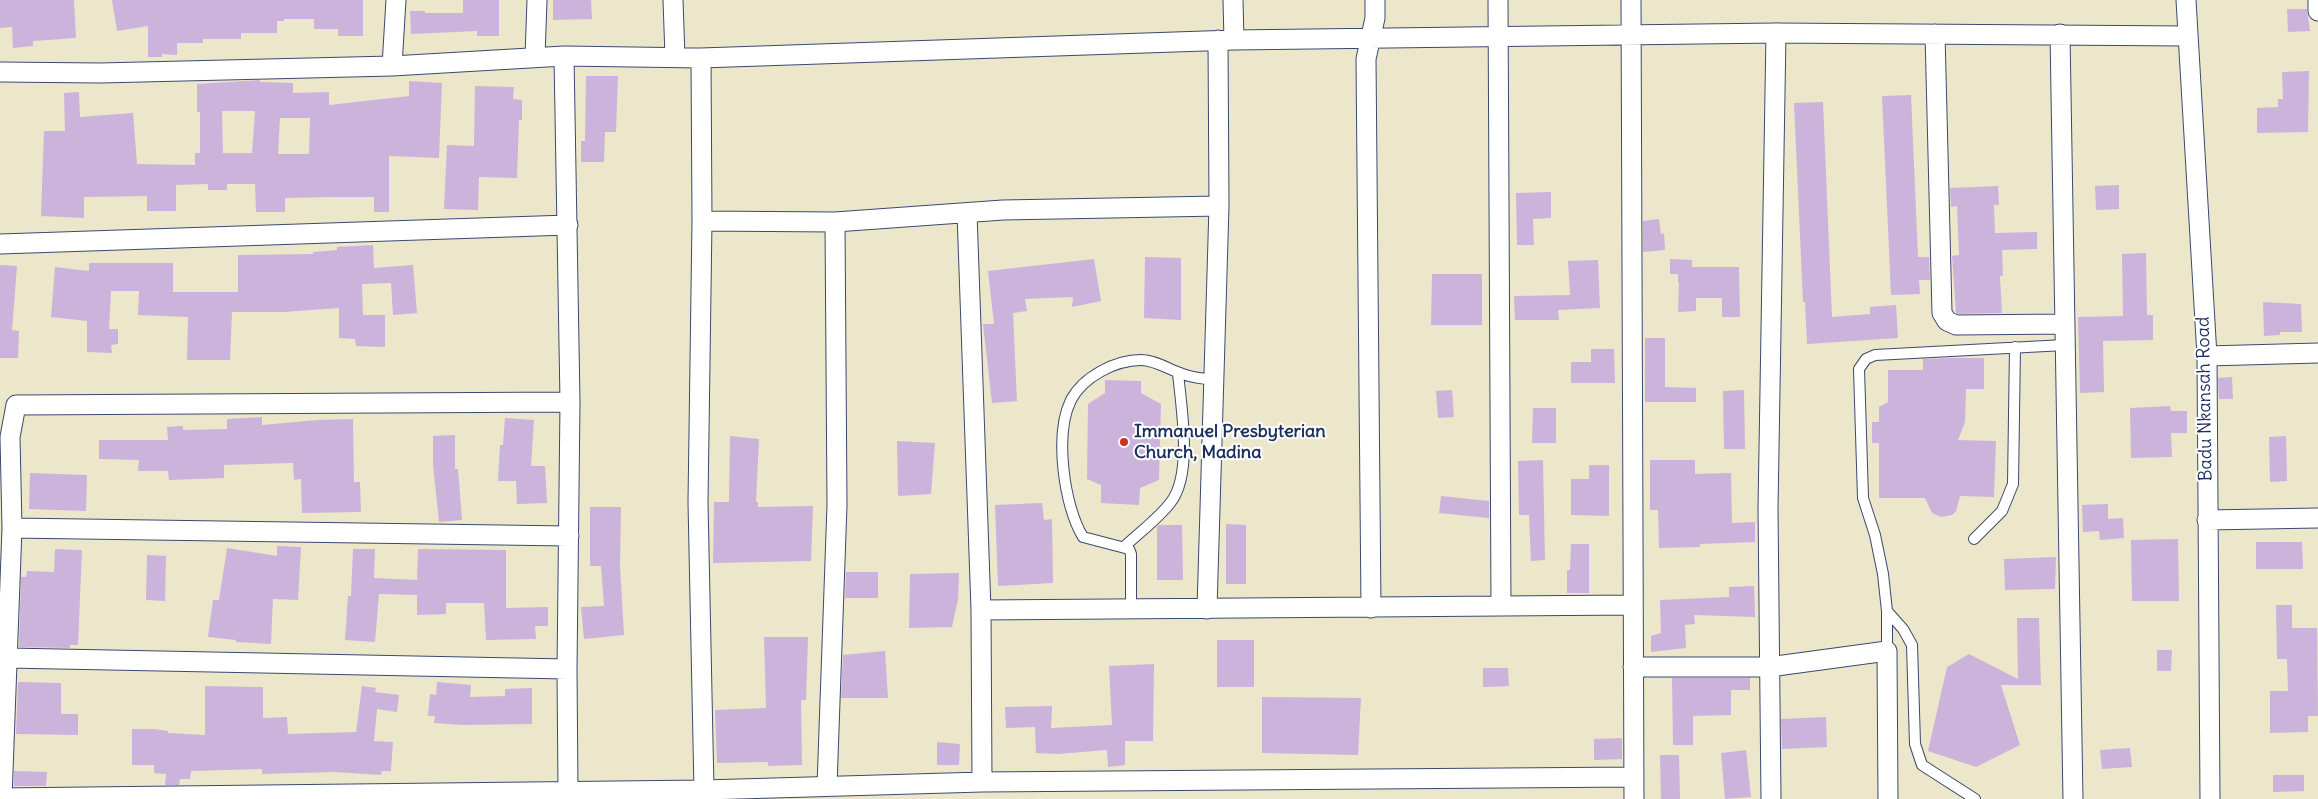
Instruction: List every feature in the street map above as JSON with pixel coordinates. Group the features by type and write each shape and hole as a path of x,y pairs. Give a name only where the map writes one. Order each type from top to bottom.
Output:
{"street":[{"path":"392,66 396,0"},
{"path":"536,57 537,0"},
{"path":"673,0 675,57"},
{"path":"1207,609 1226,40 1233,0"},
{"path":"1371,608 1366,58 1375,18 1374,0"},
{"path":"1498,0 1501,606"},
{"path":"1631,0 1634,799"},
{"name":"Badu Nkansah Road","path":"2186,0 2207,356 2210,799"},
{"path":"2318,0 2318,12"},
{"path":"0,72 109,73 392,66 564,56 701,58 1226,40 1776,33 2187,36"},
{"path":"1771,799 1768,667 1768,508 1776,33"},
{"path":"1935,34 1942,313 1946,321 1956,325 2065,324"},
{"path":"2060,34 2073,799"},
{"path":"564,56 570,402 567,669 568,791"},
{"path":"701,58 702,221 698,502 704,790"},
{"path":"702,221 835,222 1036,209 1219,206"},
{"path":"967,214 981,610 982,782"},
{"path":"827,786 836,505 835,222"},
{"path":"0,244 568,225"},
{"path":"2207,356 2318,353"},
{"path":"570,402 16,405 10,437 12,528 1,798 430,796 982,782 1634,777"},
{"path":"2207,520 2318,518"},
{"path":"12,528 568,536"},
{"path":"981,610 1632,605"},
{"path":"1633,667 1768,667 1887,651 1888,799"},
{"path":"8,658 567,669"}],"lane":[{"path":"1887,651 1886,611 1881,566 1863,498 1859,369 1866,359 1875,355 2065,345"},
{"path":"1974,540 2002,511 2013,484 2015,347"},
{"path":"1131,610 1131,554 1129,549 1083,537 1077,527 1065,489 1062,463 1065,427 1071,400 1083,385 1103,369 1142,360 1157,363 1190,377 1214,380"},
{"path":"1124,547 1172,501 1180,484 1182,476 1183,424 1178,373"},
{"path":"1886,611 1903,629 1912,645 1914,744 1922,765 1975,799"}],"building":[{"path":"0,0 74,0 76,38 33,41 33,46 13,48 12,27 0,28"},
{"path":"112,0 363,0 363,36 338,36 338,29 314,29 314,19 284,19 284,21 277,21 277,33 241,33 241,39 203,39 203,43 177,43 177,55 162,54 162,57 148,57 148,26 117,31"},
{"path":"463,0 499,0 499,36 477,36 477,31 411,34 410,11 463,13"},
{"path":"553,0 591,0 592,19 553,20"},
{"path":"2287,9 2307,9 2310,31 2288,32"},
{"path":"2309,71 2308,132 2257,133 2257,108 2278,107 2278,99 2283,99 2282,72"},
{"path":"586,76 618,76 616,132 605,132 604,162 581,162 581,141 585,141"},
{"path":"260,80 260,82 293,83 293,93 329,92 329,105 409,96 409,81 442,83 439,158 389,156 389,212 374,212 374,197 331,197 285,198 285,212 256,212 255,184 227,184 227,190 208,190 208,184 176,185 176,211 147,211 147,196 84,197 84,218 41,216 44,131 65,131 64,93 79,92 80,117 133,113 137,164 195,165 195,153 200,153 200,112 197,112 197,84","holes":["222,111 255,111 252,153 223,153","280,118 310,118 309,154 278,154"]},
{"path":"475,86 514,87 513,99 522,100 522,120 519,120 517,178 479,177 478,210 444,209 447,145 474,146"},
{"path":"1911,95 1918,257 1929,257 1930,280 1919,280 1920,294 1891,295 1882,96"},
{"path":"1823,102 1832,317 1870,314 1870,307 1896,305 1898,338 1807,344 1805,302 1803,302 1794,103"},
{"path":"2119,185 2119,209 2096,210 2095,186"},
{"path":"1998,186 1999,205 1994,205 1995,233 2037,232 2037,249 2002,250 2003,276 2000,276 2002,313 1958,314 1956,313 1952,256 1959,255 1957,206 1951,207 1950,188"},
{"path":"1551,192 1551,218 1533,219 1534,245 1517,245 1516,193"},
{"path":"1659,219 1661,234 1664,233 1665,250 1643,252 1643,221"},
{"path":"373,245 374,268 413,265 417,313 393,315 391,283 362,284 363,315 385,315 385,347 356,346 355,339 339,338 339,308 283,312 232,312 230,360 187,360 188,317 138,315 139,291 111,291 109,329 118,329 118,344 111,345 112,353 87,352 87,321 51,317 55,267 89,271 89,263 173,263 173,292 238,292 238,255 313,254 313,252 337,250 337,247"},
{"path":"2146,253 2147,315 2153,315 2153,340 2103,341 2104,392 2080,393 2078,317 2123,316 2122,254"},
{"path":"1145,257 1181,258 1181,320 1144,318"},
{"path":"1094,259 1101,301 1072,307 1073,297 1025,299 1027,311 1013,313 1017,401 992,403 983,324 994,324 988,271"},
{"path":"1670,259 1692,260 1692,267 1739,267 1740,317 1722,317 1722,298 1696,298 1696,311 1678,312 1678,274 1670,274"},
{"path":"1598,260 1600,308 1558,310 1559,320 1515,320 1514,296 1570,295 1568,261"},
{"path":"0,265 17,266 12,330 19,331 18,358 0,358"},
{"path":"1432,274 1482,274 1482,325 1431,325"},
{"path":"2263,302 2301,304 2302,332 2280,332 2280,335 2264,336"},
{"path":"1645,338 1665,338 1665,387 1696,388 1696,402 1645,402"},
{"path":"1591,349 1614,349 1615,383 1571,383 1571,362 1591,362"},
{"path":"1984,358 1984,389 1966,389 1965,422 1958,440 1996,441 1994,497 1960,496 1956,511 1952,515 1941,517 1932,513 1925,498 1879,498 1879,443 1872,443 1872,422 1879,422 1879,407 1888,402 1888,370 1923,370 1923,359"},
{"path":"2232,377 2233,399 2219,399 2218,378"},
{"name":"Immanuel Presbyterian Church, Madina","path":"1105,380 1141,381 1141,393 1161,404 1159,480 1140,488 1139,505 1101,503 1101,485 1087,479 1088,404 1105,393"},
{"path":"1452,390 1454,417 1438,418 1436,391"},
{"path":"1744,390 1745,449 1724,449 1723,391"},
{"path":"2170,406 2171,411 2187,411 2187,433 2171,433 2172,457 2131,458 2130,408"},
{"path":"1533,408 1556,408 1556,443 1532,443"},
{"path":"262,417 262,425 353,419 354,482 360,482 361,512 302,513 301,479 294,480 293,463 224,465 224,478 169,480 168,471 138,471 139,460 99,459 99,440 168,440 167,427 183,426 183,430 227,429 227,419"},
{"path":"505,418 534,420 531,466 545,466 547,503 517,504 516,481 498,481 500,445 503,445"},
{"path":"455,435 455,469 458,469 462,520 439,522 433,465 433,436"},
{"path":"730,436 759,439 756,502 758,502 758,507 813,506 811,561 713,563 714,502 729,502"},
{"path":"2286,436 2287,481 2270,482 2269,437"},
{"path":"897,441 935,443 931,494 898,496"},
{"path":"1543,460 1545,560 1531,561 1529,515 1519,515 1518,461"},
{"path":"1650,460 1695,460 1695,474 1731,473 1732,523 1755,522 1755,542 1700,544 1700,547 1659,548 1658,510 1650,510"},
{"path":"1589,465 1609,465 1609,516 1571,515 1571,479 1589,479"},
{"path":"30,473 87,475 86,511 29,509"},
{"path":"1441,496 1489,501 1489,518 1439,513"},
{"path":"1042,503 1044,520 1052,519 1053,583 998,586 995,505"},
{"path":"2108,504 2108,519 2123,518 2124,538 2100,540 2099,531 2083,532 2082,505"},
{"path":"590,507 621,507 620,566 624,635 584,639 581,607 604,606 601,566 590,566"},
{"path":"1226,524 1246,525 1246,584 1226,584"},
{"path":"1159,525 1182,525 1183,580 1157,580 1157,527"},
{"path":"2178,539 2179,601 2132,601 2131,540"},
{"path":"2256,542 2302,542 2303,569 2256,569"},
{"path":"1571,544 1589,544 1589,593 1567,593 1567,570 1570,570"},
{"path":"277,546 301,547 298,600 273,599 271,644 236,642 236,640 208,637 213,600 219,600 227,548 277,556"},
{"path":"55,549 82,550 78,645 70,645 70,648 19,647 21,577 26,577 27,571 54,572"},
{"path":"353,549 375,549 374,578 417,580 418,549 506,550 506,608 548,607 548,626 535,626 536,639 486,640 484,603 446,603 446,614 417,615 417,595 379,594 375,642 345,640 348,596 351,596"},
{"path":"147,555 166,556 165,601 146,600"},
{"path":"2056,557 2055,589 2005,590 2004,559"},
{"path":"846,572 878,572 878,598 845,598"},
{"path":"959,573 958,599 952,627 909,628 910,574"},
{"path":"1754,586 1755,617 1694,615 1695,624 1685,625 1686,648 1651,652 1651,636 1661,633 1660,600 1729,597 1729,587"},
{"path":"2276,605 2292,605 2292,628 2317,628 2318,716 2308,716 2308,732 2270,733 2270,691 2288,691 2287,659 2277,659"},
{"path":"2017,618 2039,618 2041,685 2001,685 2020,745 1976,767 1928,751 1947,667 1969,654 2018,679"},
{"path":"764,637 808,637 806,700 801,700 802,765 768,766 768,762 717,763 715,710 766,708"},
{"path":"1217,640 1254,640 1254,687 1217,687"},
{"path":"2157,650 2172,650 2171,671 2157,671"},
{"path":"885,651 888,698 841,698 843,655"},
{"path":"1154,664 1153,741 1125,741 1125,765 1108,767 1107,750 1058,754 1036,753 1035,727 1006,728 1005,707 1052,706 1051,728 1112,725 1109,666"},
{"path":"1483,668 1508,668 1509,686 1483,687"},
{"path":"1672,678 1750,678 1750,690 1731,690 1731,715 1693,716 1693,745 1673,745"},
{"path":"18,682 61,683 61,714 78,714 78,735 16,734"},
{"path":"437,682 471,685 470,697 505,696 505,689 532,688 532,724 463,725 434,723 435,716 428,716 430,694 436,695"},
{"path":"205,686 263,687 263,718 287,717 288,734 356,732 362,686 376,688 375,692 399,695 397,712 377,709 374,741 393,742 391,771 382,771 381,775 334,772 262,774 262,769 191,771 190,779 180,779 179,785 165,785 166,774 154,773 154,765 132,765 132,729 154,729 168,731 168,733 205,735"},
{"path":"1262,697 1361,698 1358,755 1262,753"},
{"path":"1826,717 1827,747 1782,749 1781,719"},
{"path":"1622,738 1622,759 1594,760 1594,739"},
{"path":"937,742 960,744 959,765 937,765"},
{"path":"2130,748 2132,767 2102,769 2100,750"},
{"path":"1746,750 1751,797 1725,799 1721,753"},
{"path":"1660,755 1679,755 1680,799 1661,799"},
{"path":"14,771 47,772 46,786 14,786"},
{"path":"2273,775 2304,775 2304,791 2273,792"}],"place":[{"name":"Immanuel Presbyterian Church, Madina","path":"1124,442"}]}
